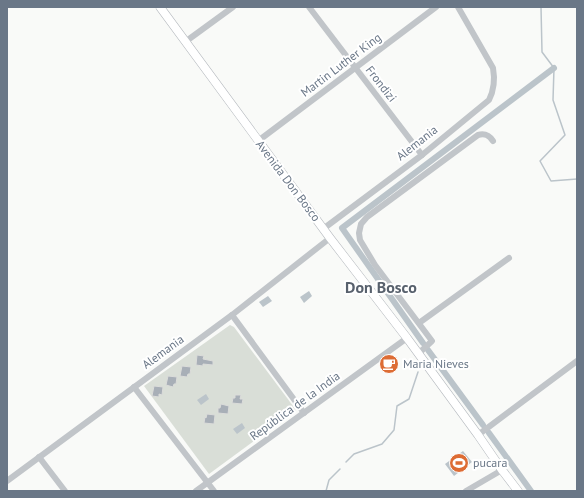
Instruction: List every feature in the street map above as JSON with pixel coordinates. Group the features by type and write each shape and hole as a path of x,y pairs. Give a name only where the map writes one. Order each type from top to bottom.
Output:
{"main road":[{"name":"Avenida Don Bosco","path":"160,7 323,229 407,338 518,491"}],"street":[{"path":"185,42 233,7"},
{"name":"Frondizi","path":"309,7 422,155"},
{"name":"Martin Luther King","path":"258,141 436,7"},
{"name":"Alemania","path":"323,229 422,155 489,100 492,94 494,81 493,68 458,7"},
{"path":"418,354 432,341 375,265 360,240 359,233 361,224 367,217 478,135 484,134 490,136 493,141"},
{"name":"Alemania","path":"7,481 232,315 330,238"},
{"path":"419,323 509,258"},
{"path":"232,315 304,413"},
{"name":"República de la India","path":"196,491 407,338"},
{"path":"478,435 577,362"},
{"path":"134,387 214,491"},
{"path":"39,457 64,491"},
{"path":"466,491 502,470"}],"shaded area":[{"path":"309,291 312,296 304,303 300,297"},
{"path":"268,296 272,301 263,307 259,302"},
{"path":"230,325 234,327 296,410 209,474 144,386"},
{"path":"206,394 209,399 201,405 197,400"},
{"path":"242,423 245,428 237,434 233,429"},
{"name":"pucara","path":"463,451 472,462 454,476 445,464"}],"building":[{"path":"197,355 204,356 203,359 213,361 213,365 196,365"},
{"path":"182,366 191,367 190,374 188,374 187,377 180,376"},
{"path":"168,376 177,377 176,384 174,384 173,387 166,385"},
{"path":"154,386 163,387 162,395 159,394 159,397 152,396"},
{"path":"235,395 241,395 240,399 243,399 242,404 232,403"},
{"path":"221,404 229,406 228,414 218,413 218,408 220,408"},
{"path":"207,414 215,415 214,424 204,423"}],"waterway":[{"path":"541,7 542,52 554,68 553,100 565,135 540,161 551,181 577,179"},
{"path":"423,343 342,228 554,68"},
{"path":"428,350 483,425"},
{"path":"346,462 354,454 382,444 394,430 397,406 409,399 418,372"},
{"path":"489,433 531,491"},
{"path":"326,491 329,480 340,469"}],"place":[{"name":"Maria Nieves","path":"389,364"},
{"name":"pucara","path":"459,463"}],"district":[{"name":"Don Bosco","path":"381,287"}]}
